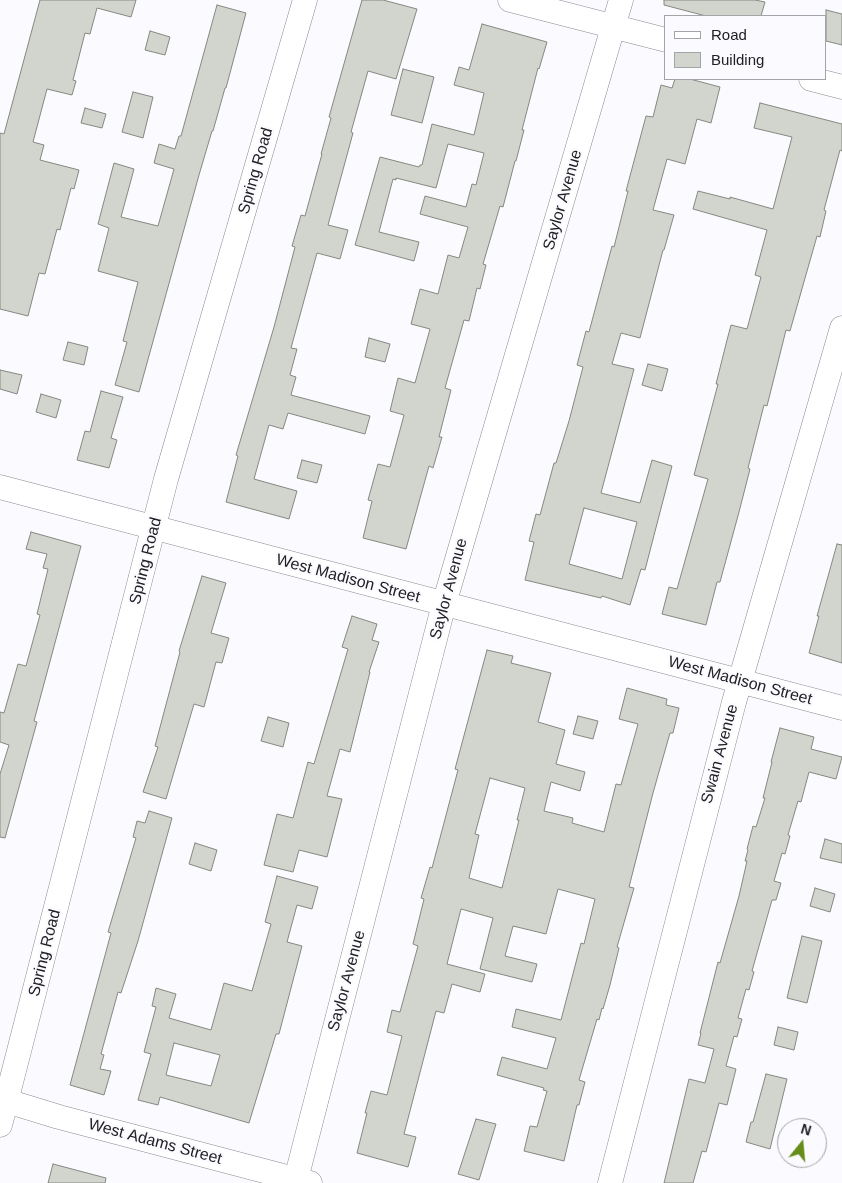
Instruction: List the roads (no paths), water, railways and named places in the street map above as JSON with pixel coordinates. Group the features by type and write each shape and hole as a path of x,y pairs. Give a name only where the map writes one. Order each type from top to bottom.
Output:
{"street":[{"name":"Spring Road","path":"0,1125 3,1100 169,469 306,0"},
{"path":"510,0 664,39"},
{"name":"Saylor Avenue","path":"301,1182 444,604 621,0"},
{"path":"814,80 842,87"},
{"name":"Swain Avenue","path":"610,1183 740,681 842,328"},
{"name":"West Madison Street","path":"0,487 842,708"},
{"name":"West Adams Street","path":"3,1100 59,1117 301,1182"}]}
